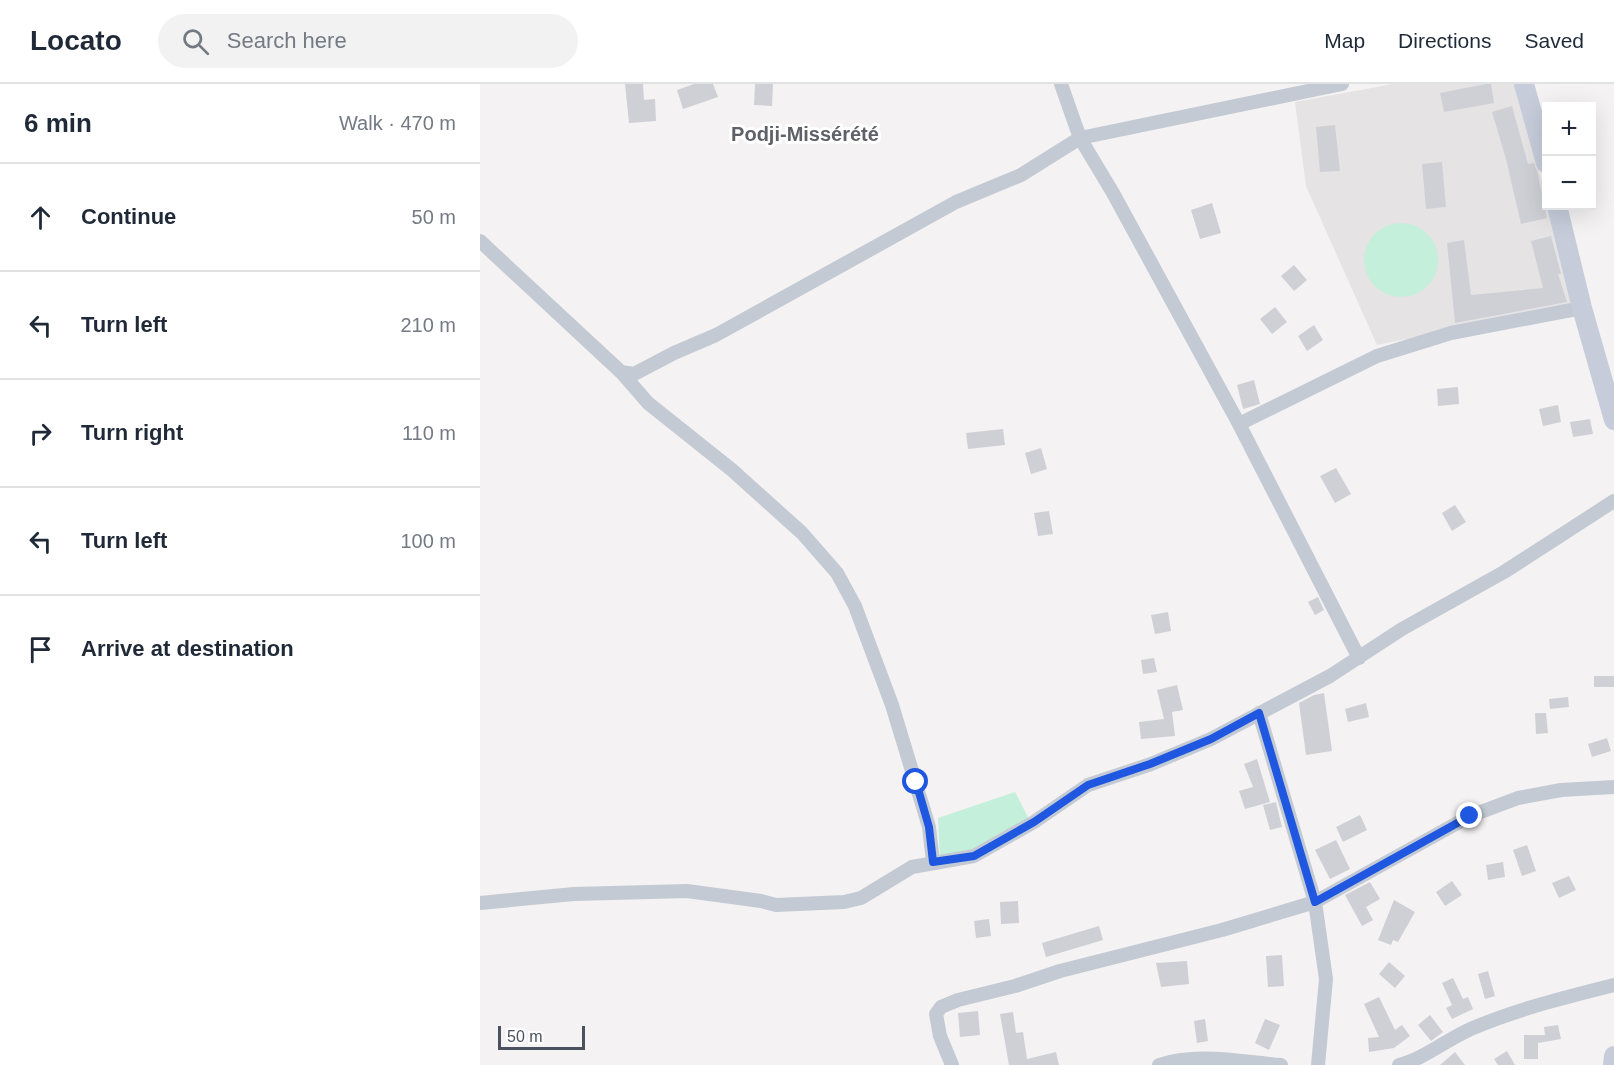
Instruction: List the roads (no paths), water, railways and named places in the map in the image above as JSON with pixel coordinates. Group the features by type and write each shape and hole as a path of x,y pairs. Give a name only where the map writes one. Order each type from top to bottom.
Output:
{"street":[{"path":"1061,84 1080,138 1113,193 1239,424 1359,658"},
{"path":"621,372 634,374 716,335 956,202 1021,175 1080,138 1342,84"},
{"path":"1524,84 1544,156"},
{"path":"1558,210 1582,308 1614,420"},
{"path":"480,241 621,372 648,403 732,470 802,533 837,573 855,606 892,705 929,827 933,862"},
{"path":"1239,424 1377,356 1451,333 1582,308"},
{"path":"480,903 574,894 687,891 776,905 844,902 861,898 912,867 974,856 1015,833 1088,785 1150,764 1201,743 1330,676 1402,629 1504,572 1614,501"},
{"path":"1259,713 1315,902 1326,979 1318,1065"},
{"path":"952,1065 940,1036 936,1014 941,1007 1060,971 1222,930 1315,902 1470,816 1518,798 1561,790 1614,787"},
{"path":"1399,1065 1415,1061 1469,1030 1506,1015 1614,985"},
{"path":"1613,1065 1614,1056"},
{"path":"1159,1065 1169,1062 1211,1059 1281,1065"}],"district":[{"name":"Podji-Missérété","path":"805,134"}]}
